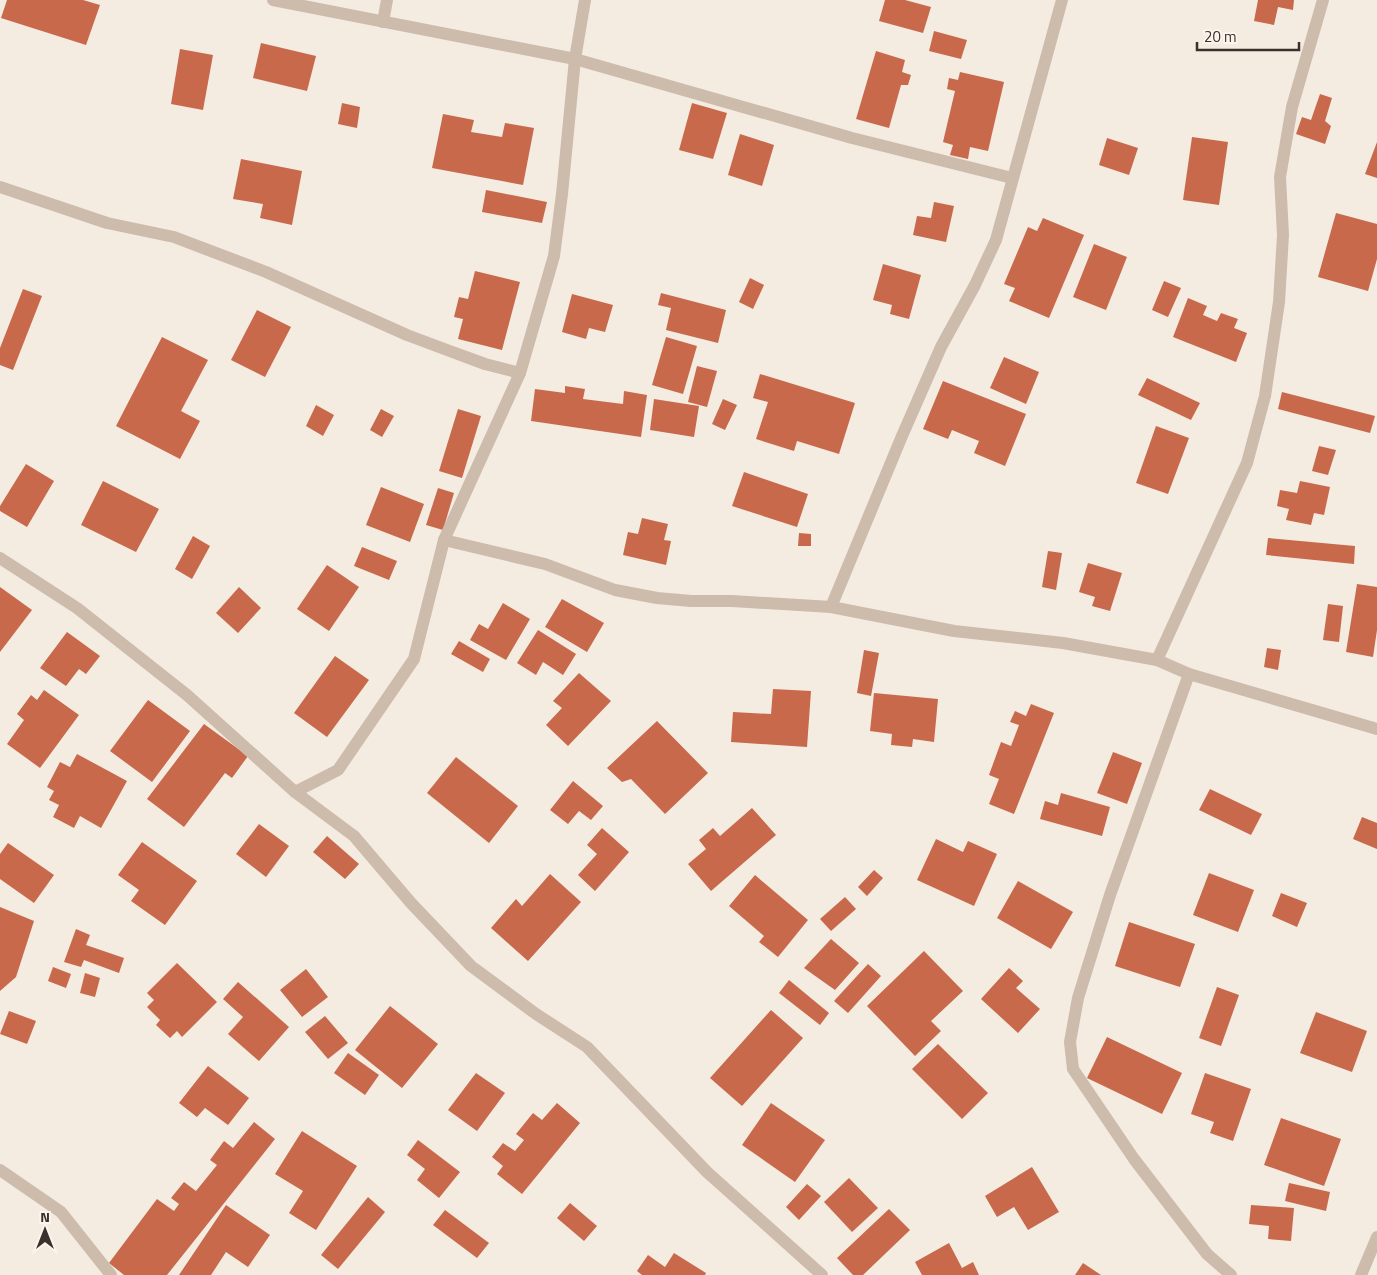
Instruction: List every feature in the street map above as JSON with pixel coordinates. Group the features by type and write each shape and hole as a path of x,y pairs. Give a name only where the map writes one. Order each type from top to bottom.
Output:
{"street":[{"path":"273,0 575,59 852,138 1012,178"},
{"path":"383,22 387,0"},
{"path":"295,792 338,770 414,659 444,540 520,373 554,256 575,59 585,0"},
{"path":"831,607 940,347 975,285 996,240 1062,0"},
{"path":"1157,660 1247,463 1265,396 1279,302 1283,235 1280,177 1292,107 1324,0"},
{"path":"0,187 107,223 174,237 266,272 423,341 485,364 520,373"},
{"path":"444,540 546,564 615,590 657,598 831,607 954,630 1063,643 1157,660 1189,674 1377,729"},
{"path":"0,558 77,608 187,695 295,792 354,836 411,903 471,966 536,1014 587,1047 707,1172 822,1275"},
{"path":"1189,674 1110,895 1078,998 1070,1042 1073,1069 1134,1159 1207,1254 1231,1275"},
{"path":"0,1170 61,1212 111,1275"},
{"path":"1361,1275 1377,1238"}],"building":[{"path":"7,0 83,0 100,5 86,45 1,18"},
{"path":"885,0 905,0 931,7 923,33 879,21"},
{"path":"1258,0 1294,0 1293,10 1278,7 1274,25 1254,21"},
{"path":"934,31 967,40 961,59 929,51"},
{"path":"261,43 316,56 307,91 253,78"},
{"path":"180,49 213,55 203,110 171,104"},
{"path":"876,51 905,60 902,72 911,75 908,85 901,85 889,128 856,119"},
{"path":"960,72 1004,82 988,151 970,147 968,159 950,155 953,145 943,142 955,91 947,89 949,78 958,80"},
{"path":"1320,94 1332,98 1325,121 1331,126 1325,144 1296,134 1302,117 1311,120"},
{"path":"342,103 360,107 357,128 338,124"},
{"path":"692,103 727,113 713,159 679,150"},
{"path":"443,114 474,120 471,132 502,137 505,123 534,128 523,185 432,168"},
{"path":"740,134 774,145 762,186 728,175"},
{"path":"1192,137 1228,142 1219,205 1183,200"},
{"path":"1107,138 1138,148 1129,175 1099,165"},
{"path":"1377,142 1377,178 1365,174"},
{"path":"241,159 302,171 292,225 260,218 263,204 233,199"},
{"path":"486,190 547,202 542,223 482,212"},
{"path":"934,202 954,206 946,242 913,235 917,216 931,218"},
{"path":"1336,213 1377,224 1377,259 1368,291 1318,277"},
{"path":"1043,218 1084,235 1049,318 1009,301 1015,288 1004,284 1028,227 1037,231"},
{"path":"1094,244 1127,257 1106,310 1073,297"},
{"path":"883,264 921,275 909,319 890,314 892,305 873,300"},
{"path":"475,271 520,282 502,350 458,339 463,319 454,317 459,297 468,299"},
{"path":"750,278 764,285 753,309 739,302"},
{"path":"1164,281 1181,288 1168,317 1152,310"},
{"path":"23,289 42,296 13,370 0,365 0,348"},
{"path":"661,293 726,310 718,343 666,330 671,308 658,305"},
{"path":"572,294 613,305 605,332 589,328 586,339 562,332"},
{"path":"1188,298 1207,306 1203,315 1217,321 1221,313 1238,319 1234,328 1247,333 1236,362 1173,337"},
{"path":"257,310 291,327 265,377 231,360"},
{"path":"162,337 208,360 181,411 200,421 180,459 116,426"},
{"path":"666,337 697,346 683,394 652,385"},
{"path":"1004,357 1039,372 1026,404 990,388"},
{"path":"697,366 717,371 707,407 688,402"},
{"path":"760,374 855,403 839,454 797,441 794,451 756,439 768,402 753,398"},
{"path":"1147,378 1200,403 1191,420 1138,395"},
{"path":"943,381 1026,414 1005,466 974,453 979,441 952,430 948,439 923,429"},
{"path":"565,386 585,389 583,399 623,404 624,391 647,395 641,437 531,421 535,389 565,393"},
{"path":"1282,392 1375,416 1370,433 1278,409"},
{"path":"654,399 699,406 694,437 650,430"},
{"path":"723,399 737,405 725,430 712,424"},
{"path":"316,405 334,415 323,436 306,426"},
{"path":"381,409 394,416 382,437 370,430"},
{"path":"458,409 481,416 462,478 439,471"},
{"path":"1156,426 1189,438 1168,494 1136,483"},
{"path":"1319,446 1336,450 1328,475 1312,471"},
{"path":"26,464 54,481 27,527 0,511 0,506"},
{"path":"744,472 808,494 797,527 732,506"},
{"path":"103,481 159,509 136,552 81,525"},
{"path":"1300,481 1330,487 1324,515 1314,513 1311,525 1286,520 1289,509 1277,506 1280,490 1297,493"},
{"path":"381,487 424,504 410,542 366,525"},
{"path":"438,488 454,493 443,530 426,525"},
{"path":"642,518 668,524 664,540 671,541 666,565 623,555 628,532 638,534"},
{"path":"799,533 811,534 811,546 798,546"},
{"path":"193,536 210,546 192,579 175,569"},
{"path":"1268,538 1355,546 1354,564 1266,555"},
{"path":"362,547 397,561 389,580 354,566"},
{"path":"1048,551 1062,553 1056,590 1042,587"},
{"path":"1088,563 1122,573 1110,611 1092,606 1095,597 1079,592"},
{"path":"327,565 359,587 329,631 297,609"},
{"path":"1357,584 1377,587 1377,630 1373,657 1346,652"},
{"path":"0,587 32,610 0,652"},
{"path":"239,587 261,608 238,633 216,613"},
{"path":"562,599 604,623 587,652 545,627"},
{"path":"503,603 530,619 506,660 470,640 479,624 488,629"},
{"path":"1328,604 1343,606 1339,642 1323,640"},
{"path":"538,630 576,654 563,675 543,662 536,675 517,663"},
{"path":"67,632 100,656 86,674 79,669 66,686 40,668"},
{"path":"459,641 490,659 483,672 451,654"},
{"path":"1267,648 1281,650 1278,670 1264,667"},
{"path":"864,650 879,653 871,696 857,693"},
{"path":"335,656 369,680 327,737 294,713"},
{"path":"579,673 611,701 568,746 546,725 562,708 553,701"},
{"path":"773,689 811,691 807,747 731,742 733,712 771,714"},
{"path":"44,690 79,715 40,768 7,744 24,720 17,714 31,695 37,700"},
{"path":"874,693 938,699 934,742 913,739 912,747 891,745 892,734 870,731"},
{"path":"148,700 190,731 152,782 110,751"},
{"path":"1031,704 1054,713 1014,814 989,804 999,779 989,775 1001,742 1011,746 1019,725 1010,722 1015,711 1026,716"},
{"path":"657,721 708,773 665,814 631,779 622,782 607,768"},
{"path":"204,724 248,756 232,778 225,773 184,827 147,799"},
{"path":"1113,752 1142,763 1127,804 1097,793"},
{"path":"77,754 127,781 101,828 80,816 74,828 53,817 59,805 49,800 54,791 47,787 60,762 70,767"},
{"path":"456,757 518,806 489,843 427,793"},
{"path":"573,781 603,806 591,820 579,811 568,824 550,810"},
{"path":"1210,789 1262,814 1251,835 1199,810"},
{"path":"1061,793 1110,807 1102,836 1040,819 1045,801 1058,805"},
{"path":"752,808 776,835 711,891 688,864 706,849 699,840 713,828 720,836"},
{"path":"1362,817 1377,823 1377,849 1353,839"},
{"path":"259,824 289,846 266,877 236,854"},
{"path":"602,828 629,852 595,891 578,875 597,854 587,845"},
{"path":"327,836 359,864 345,879 313,852"},
{"path":"936,839 963,852 968,841 997,854 974,906 917,880"},
{"path":"142,842 197,881 165,925 131,901 139,890 118,875"},
{"path":"8,843 54,875 34,903 0,879 0,854"},
{"path":"874,870 883,878 867,896 858,887"},
{"path":"1209,873 1254,890 1238,932 1193,915"},
{"path":"550,874 581,902 528,961 491,928 516,899 522,906"},
{"path":"755,875 808,920 778,957 759,942 764,936 729,906"},
{"path":"1018,881 1073,912 1051,949 997,918"},
{"path":"1281,893 1307,903 1297,927 1272,916"},
{"path":"845,897 856,909 831,931 820,919"},
{"path":"0,907 34,921 16,977 0,991"},
{"path":"1129,922 1195,944 1180,987 1115,966"},
{"path":"76,929 90,935 86,945 124,958 119,973 84,960 81,967 64,962"},
{"path":"831,939 859,963 835,990 804,968"},
{"path":"924,951 963,991 931,1021 941,1031 915,1056 867,1006"},
{"path":"177,963 217,1002 182,1037 177,1031 170,1038 156,1025 160,1020 147,1007 154,1000 147,993"},
{"path":"868,964 881,976 848,1013 834,1001"},
{"path":"53,967 71,974 66,988 48,981"},
{"path":"1009,968 1023,981 1016,988 1040,1009 1018,1033 981,999"},
{"path":"306,969 328,997 302,1017 280,990"},
{"path":"85,973 100,978 95,997 80,993"},
{"path":"789,980 829,1013 820,1025 779,993"},
{"path":"238,982 289,1027 259,1061 228,1034 243,1017 223,999"},
{"path":"1217,987 1239,995 1221,1046 1199,1038"},
{"path":"390,1006 438,1044 402,1088 355,1050"},
{"path":"771,1010 803,1038 742,1106 710,1078"},
{"path":"9,1011 36,1021 27,1044 0,1034"},
{"path":"1316,1012 1367,1031 1352,1072 1300,1053"},
{"path":"325,1016 348,1043 328,1059 305,1032"},
{"path":"1107,1037 1182,1073 1162,1114 1087,1078"},
{"path":"938,1044 988,1093 962,1119 912,1069"},
{"path":"348,1053 379,1075 365,1095 334,1073"},
{"path":"208,1066 249,1098 228,1125 205,1108 197,1117 179,1103"},
{"path":"476,1073 505,1093 477,1131 448,1110"},
{"path":"1205,1073 1251,1089 1233,1141 1210,1133 1214,1122 1191,1114"},
{"path":"557,1103 580,1123 522,1194 497,1174 503,1166 492,1157 503,1143 515,1151 524,1140 516,1134 533,1113 542,1120"},
{"path":"771,1103 825,1140 795,1182 742,1145"},
{"path":"1281,1118 1341,1139 1324,1186 1264,1165"},
{"path":"254,1122 275,1139 167,1275 124,1275 109,1263 157,1199 174,1211 179,1204 171,1198 184,1182 196,1191 217,1165 210,1160 224,1141 233,1148"},
{"path":"302,1131 357,1166 316,1230 289,1213 303,1191 275,1174"},
{"path":"418,1140 460,1172 439,1198 417,1180 425,1169 407,1155"},
{"path":"1032,1167 1059,1212 1028,1230 1014,1207 997,1217 985,1196"},
{"path":"849,1178 878,1208 852,1232 824,1202"},
{"path":"1289,1183 1330,1192 1326,1211 1285,1201"},
{"path":"807,1184 821,1196 799,1220 786,1207"},
{"path":"368,1197 385,1212 338,1269 321,1255"},
{"path":"570,1203 597,1226 584,1241 557,1218"},
{"path":"226,1205 270,1235 248,1267 226,1252 211,1275 179,1275"},
{"path":"1251,1205 1294,1208 1291,1241 1268,1239 1269,1226 1249,1224"},
{"path":"889,1209 910,1230 863,1275 853,1275 837,1258"},
{"path":"445,1210 489,1243 477,1258 433,1225"},
{"path":"949,1243 962,1268 973,1262 979,1275 922,1275 915,1262"},
{"path":"674,1253 706,1273 705,1275 642,1275 637,1271 648,1255 665,1267"},
{"path":"1083,1263 1101,1275 1075,1275"}]}
